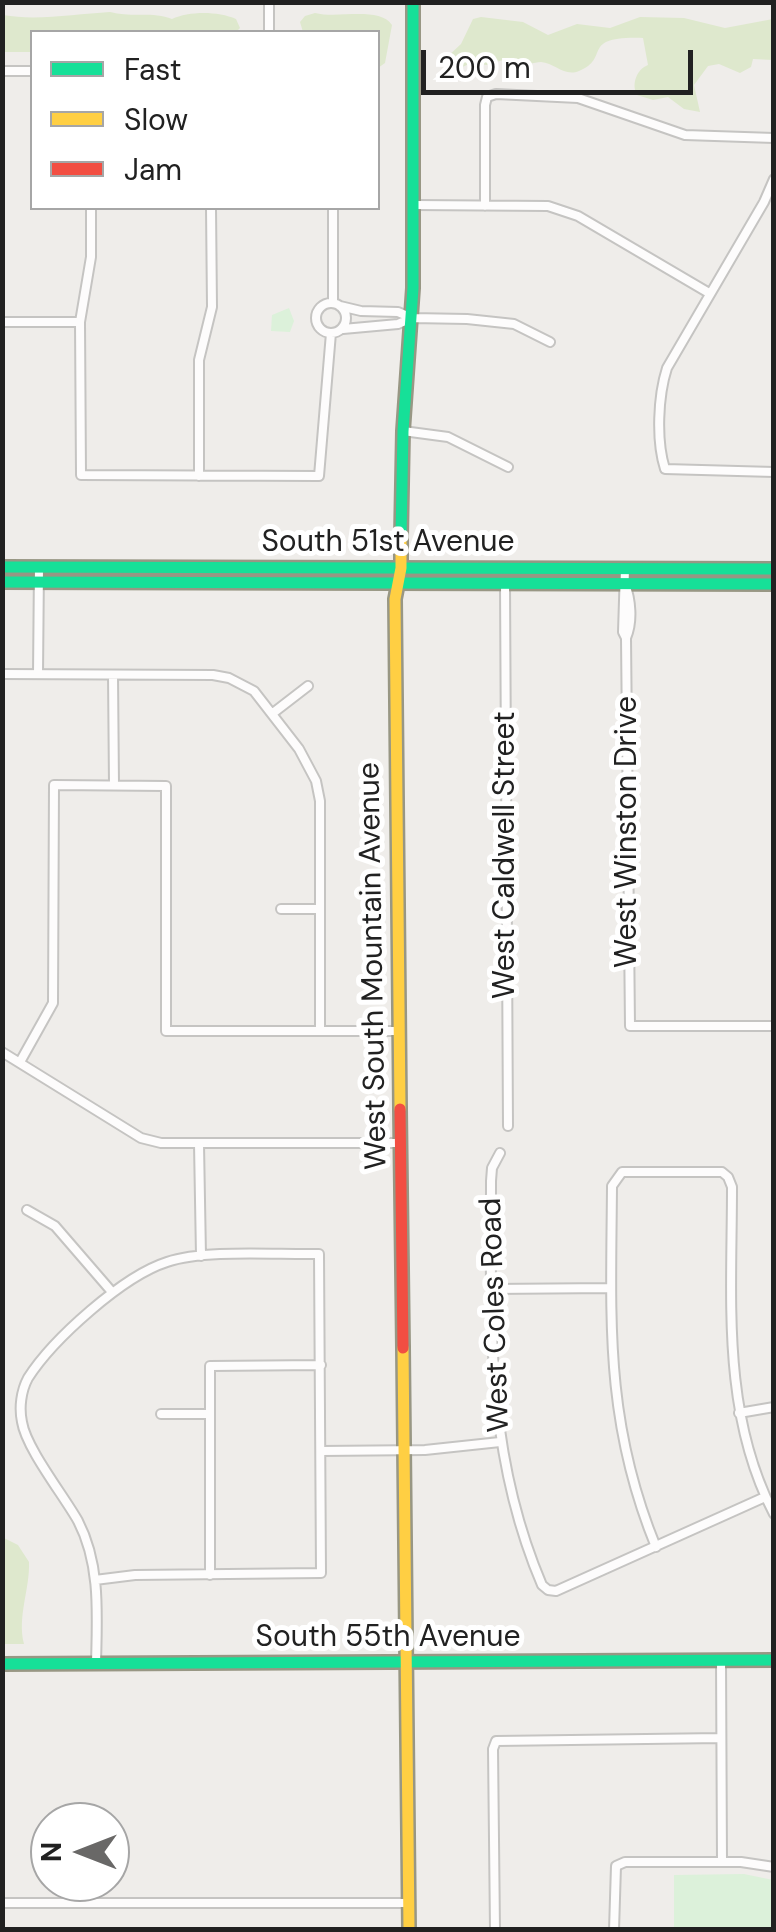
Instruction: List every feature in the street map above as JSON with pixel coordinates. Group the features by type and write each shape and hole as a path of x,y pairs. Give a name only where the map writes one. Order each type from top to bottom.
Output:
{"street":[{"path":"269,2 269,30"},
{"name":"West South Mountain Avenue","path":"408,1930 396,584 402,568 402,431 412,318 413,2"},
{"path":"2,70 30,71"},
{"path":"485,206 487,97 496,94 555,94 592,102 685,136 774,138"},
{"path":"774,178 664,376 662,444 664,469 774,472"},
{"path":"414,205 548,206 578,216 710,293"},
{"path":"92,210 91,257 80,322 80,475 200,476 319,476 336,332 346,320 336,305 333,210"},
{"path":"200,476 200,360 212,308 211,210"},
{"path":"412,318 398,324 352,326 336,332 323,330 316,320 321,308 336,305 352,310 398,312 412,318 514,324 550,342"},
{"path":"2,322 80,322"},
{"path":"402,431 448,437 508,467"},
{"name":"South 51st Avenue","path":"2,567 774,569"},
{"path":"38,567 38,674"},
{"name":"West Winston Drive","path":"625,569 630,1026 774,1026"},
{"name":"South 51st Avenue","path":"2,582 774,584"},
{"name":"West Caldwell Street","path":"506,584 508,1126"},
{"path":"2,674 229,678 254,691 309,764 316,780 320,801 320,1032"},
{"path":"113,674 114,785"},
{"path":"273,713 308,686"},
{"path":"20,1062 54,1003 54,784 166,786 166,1031 399,1031"},
{"path":"282,909 320,909"},
{"path":"2,1052 141,1138 161,1143 402,1143"},
{"path":"200,1144 200,1256"},
{"name":"West Coles Road","path":"500,1153 492,1168 491,1181 492,1371 500,1442 524,1541 542,1584 556,1591 656,1546"},
{"path":"765,1497 656,1546 636,1498 614,1392 612,1186 622,1172 722,1172 728,1177 732,1187 732,1367 739,1413 774,1514"},
{"path":"27,1210 55,1226 112,1292"},
{"path":"96,1580 135,1575 321,1573 319,1254 200,1256 155,1266 112,1292 49,1350 26,1381 20,1406 22,1428 80,1525 96,1580 96,1664"},
{"path":"491,1289 611,1288"},
{"path":"210,1575 210,1366 320,1365"},
{"path":"739,1413 774,1406"},
{"path":"161,1414 210,1414"},
{"path":"321,1451 405,1450 500,1442"},
{"path":"720,1660 722,1862"},
{"name":"South 55th Avenue","path":"2,1664 774,1660"},
{"path":"495,1930 496,1741 721,1738"},
{"path":"614,1930 616,1866 625,1862 757,1862 774,1867"},
{"path":"2,1903 408,1903"}],"green space":[{"path":"110,12 172,19 212,13 236,19 240,28 30,30 30,52 3,52 3,15 42,17"},
{"path":"368,14 386,19 392,25 385,63 380,67 380,30 302,30 300,22 305,16"},
{"path":"640,17 684,18 725,28 773,19 773,60 753,59 751,67 740,73 719,64 708,66 694,85 700,112 684,109 668,97 653,100 637,95 636,77 648,65 643,38 610,40 589,66 574,72 541,62 518,67 506,59 487,65 471,63 443,76 447,57 461,44 473,19 523,22 548,35 577,24 610,28"},
{"path":"289,308 294,321 290,332 271,331 272,315"},
{"path":"2,1537 18,1545 29,1562 22,1624 24,1644 3,1644"},
{"path":"744,1874 773,1880 773,1929 674,1929 674,1875"}],"traffic: fast":[{"path":"401,537 403,431 413,288 413,2"},
{"path":"2,567 774,569"},
{"path":"2,582 774,584"},
{"path":"2,1664 774,1660"}],"traffic: slow":[{"path":"400,1109 395,599 401,537"},
{"path":"403,1348 409,1930"}],"traffic: jam":[{"path":"400,1109 403,1348"}]}
